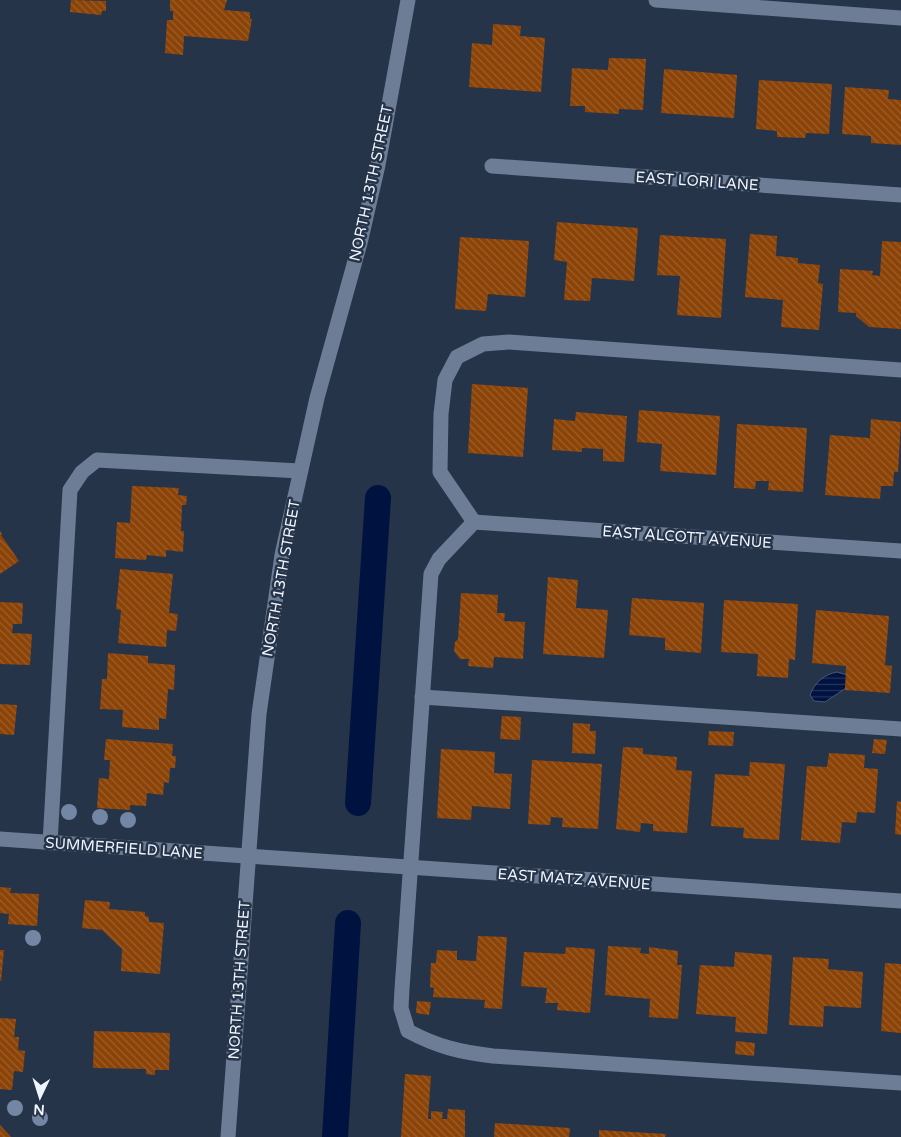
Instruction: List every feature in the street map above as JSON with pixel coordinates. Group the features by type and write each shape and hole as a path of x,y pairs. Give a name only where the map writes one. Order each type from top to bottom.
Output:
{"street":[{"name":"NORTH 13TH STREET","path":"228,1137 247,857 260,704 282,555 317,398 360,242 378,165 408,0"},
{"path":"656,0 901,18"},
{"name":"EAST LORI LANE","path":"492,166 901,195"},
{"path":"901,370 508,342 483,344 457,357 445,380 441,414 440,472 474,522 439,558 432,574 409,868 401,1008 408,1031 431,1043 457,1052 901,1083"},
{"path":"50,843 70,490 82,472 97,460 300,471"},
{"name":"EAST ALCOTT AVENUE","path":"474,522 901,551"},
{"path":"422,697 901,729"},
{"name":"SUMMERFIELD LANE","path":"0,839 247,857"},
{"name":"EAST MATZ AVENUE","path":"247,857 901,901"}],"water":[{"path":"837,672 847,675 846,688 825,702 814,701 810,695 817,683 824,677"}],"building":[{"path":"71,0 106,1 106,11 102,11 101,15 70,12"},
{"path":"170,0 227,0 224,10 250,12 250,19 252,19 248,41 184,36 183,55 165,53 167,20 173,20 173,11 170,11"},
{"path":"493,24 521,26 520,36 545,38 541,92 469,87 472,43 492,45"},
{"path":"609,58 646,59 643,110 619,109 619,114 585,112 585,106 570,106 572,68 608,70"},
{"path":"664,69 737,75 734,118 661,113"},
{"path":"759,80 832,84 829,134 806,133 805,138 777,137 777,131 756,129"},
{"path":"845,87 889,90 888,99 901,100 901,145 871,143 871,136 842,134"},
{"path":"557,222 638,228 634,281 592,278 590,301 564,300 567,262 554,260"},
{"path":"750,234 777,236 776,256 798,258 798,263 820,265 818,283 823,284 819,330 781,327 783,300 745,297"},
{"path":"660,235 726,239 721,318 677,315 680,276 657,275"},
{"path":"460,237 529,241 525,297 488,294 486,311 455,309"},
{"path":"882,241 901,242 901,329 869,327 856,316 856,313 838,312 840,269 873,271 872,275 880,276"},
{"path":"472,384 528,388 523,457 468,453"},
{"path":"639,410 720,416 716,475 660,471 662,444 637,442"},
{"path":"576,412 627,416 624,462 603,461 603,449 582,448 582,452 552,450 554,419 575,421"},
{"path":"871,419 901,422 898,472 894,472 893,486 881,486 880,499 825,495 830,435 870,438"},
{"path":"737,424 807,428 803,492 768,490 769,481 756,481 755,489 734,488"},
{"path":"132,486 179,488 178,495 187,496 186,505 182,505 181,531 184,531 183,552 166,550 166,557 147,555 146,560 115,558 117,522 130,523"},
{"path":"0,531 19,561 0,574"},
{"path":"120,569 173,574 169,613 178,614 176,631 167,630 166,647 118,643 121,610 116,609"},
{"path":"548,577 578,580 576,608 608,610 604,658 543,654"},
{"path":"461,593 498,595 497,613 505,613 504,621 525,622 523,659 494,657 493,668 468,666 469,659 460,659 454,651 455,642 458,639"},
{"path":"632,598 704,603 701,653 665,650 665,638 629,635"},
{"path":"724,600 798,604 795,660 789,659 788,678 757,676 758,654 721,652"},
{"path":"0,602 23,603 22,624 13,624 12,633 32,634 30,665 0,664"},
{"path":"816,610 889,616 885,665 892,666 890,693 845,690 846,666 812,663"},
{"path":"108,653 148,656 148,663 175,665 174,690 168,689 166,719 159,718 159,730 122,727 123,710 100,709 102,679 107,679"},
{"path":"0,704 17,705 14,735 0,734"},
{"path":"502,716 521,717 520,740 500,739"},
{"path":"573,723 590,724 590,731 596,731 595,754 572,753"},
{"path":"709,731 734,732 733,746 708,745"},
{"path":"106,739 173,744 172,756 176,756 175,768 170,768 169,783 164,782 163,795 147,793 146,806 130,805 130,810 97,808 99,778 109,779 110,760 104,760"},
{"path":"874,739 887,740 885,754 872,753"},
{"path":"623,747 643,748 643,754 677,757 676,770 692,771 687,833 653,831 653,824 641,823 640,832 616,829"},
{"path":"441,749 495,752 494,773 512,774 510,809 472,806 471,820 437,818"},
{"path":"829,753 865,755 864,768 878,769 875,813 857,812 856,823 842,822 840,843 801,840 807,766 827,767"},
{"path":"532,760 602,764 598,829 562,827 563,818 551,817 550,825 528,824"},
{"path":"750,762 785,764 779,840 743,838 744,828 711,826 715,774 749,776"},
{"path":"897,801 901,802 901,835 895,834"},
{"path":"0,887 11,888 10,893 39,894 37,926 8,924 9,914 0,913"},
{"path":"85,900 110,902 109,909 145,912 145,916 149,917 149,922 164,923 160,974 121,971 122,949 102,930 82,928"},
{"path":"478,936 507,937 502,1009 484,1008 485,1000 433,997 434,988 430,987 431,963 436,963 437,950 457,951 457,960 476,961"},
{"path":"608,946 641,948 640,953 649,954 649,947 678,951 677,965 682,965 678,1019 649,1017 650,999 605,995"},
{"path":"566,947 595,949 590,1013 557,1010 558,1003 545,1003 547,988 521,986 524,952 565,954"},
{"path":"0,950 4,950 1,981 0,981"},
{"path":"735,952 772,955 767,1034 735,1032 736,1017 696,1014 700,965 734,967"},
{"path":"793,957 829,959 828,969 863,972 861,1008 824,1006 823,1027 789,1025"},
{"path":"885,963 901,964 901,1033 881,1031"},
{"path":"417,1001 431,1002 429,1015 416,1013"},
{"path":"0,1018 16,1019 14,1037 19,1037 18,1050 25,1051 23,1072 14,1071 12,1090 0,1089"},
{"path":"94,1031 170,1033 169,1070 155,1070 155,1075 146,1074 146,1069 93,1068"},
{"path":"736,1041 755,1043 754,1056 735,1054"},
{"path":"405,1074 431,1076 428,1119 431,1119 431,1111 443,1112 442,1119 447,1119 448,1109 465,1110 465,1137 401,1137"},
{"path":"495,1123 570,1128 569,1137 494,1137"},
{"path":"0,1125 11,1137 0,1137"},
{"path":"599,1130 666,1134 665,1137 599,1137"}],"waterway":[{"path":"358,803 378,498"},
{"path":"335,1137 348,923"}]}
